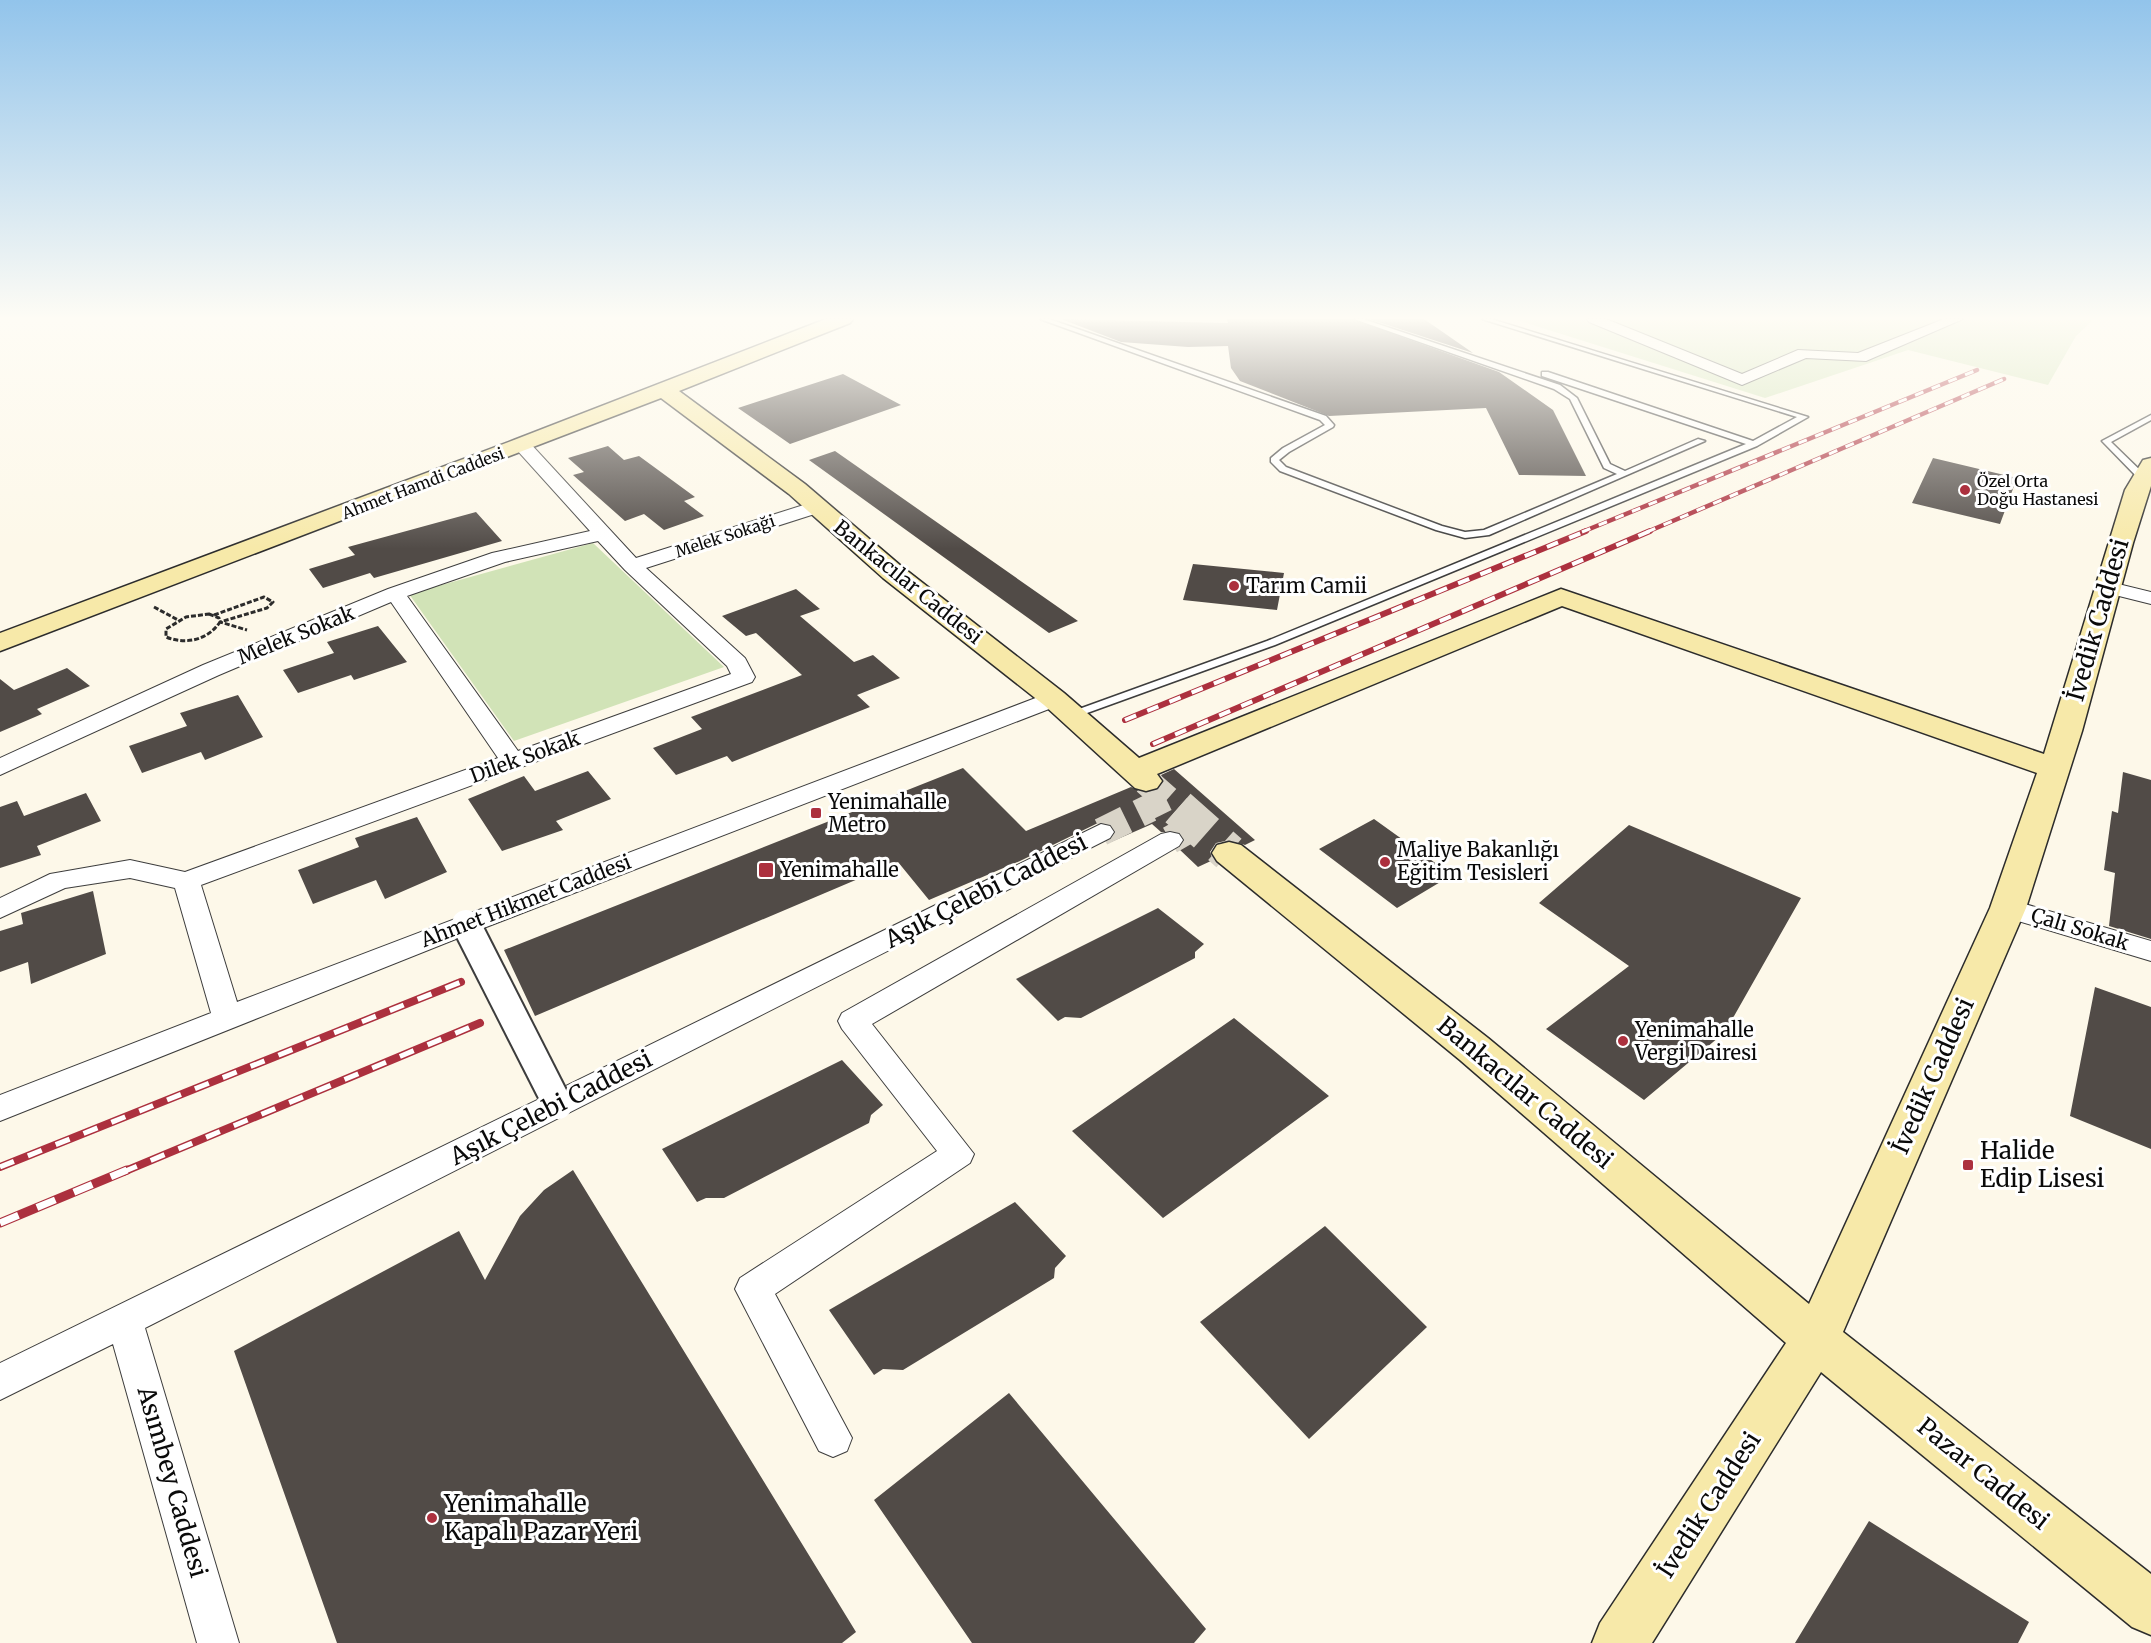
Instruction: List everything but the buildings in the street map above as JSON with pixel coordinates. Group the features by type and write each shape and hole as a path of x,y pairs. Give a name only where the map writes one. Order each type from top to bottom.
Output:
{"main road":[{"name":"Ahmet Hamdi Caddesi","path":"0,643 649,396"},
{"name":"Bankacılar Caddesi","path":"671,396 818,507 892,572 1063,707 1140,776 1561,597 2055,768"},
{"name":"İvedik Caddesi","path":"1620,1643 1816,1339 2008,908 2055,768 2106,587 2147,471"},
{"name":"Bankacılar Caddesi","path":"1229,853 1474,1049 1816,1339"},
{"name":"Pazar Caddesi","path":"1816,1339 2151,1608"}],"street":[{"name":"Dilek Sokak","path":"186,881 744,677 737,663 632,566 522,445"},
{"name":"Melek Sokaği","path":"632,566 818,507"},
{"name":"Melek Sokak","path":"0,768 65,736 395,593 499,557 603,534"},
{"path":"2106,587 2151,598"},
{"path":"395,593 513,762"},
{"name":"Ahmet Hikmet Caddesi","path":"0,1108 466,924 1063,707"},
{"name":"Aşık Çelebi Caddesi","path":"0,1382 125,1322 1101,832"},
{"path":"833,1438 753,1289 958,1154 853,1021 1170,840"},
{"path":"0,909 59,880 130,869 186,881 227,1017"},
{"name":"Çalı Sokak","path":"2008,908 2151,951"},
{"path":"466,924 558,1105"},
{"name":"Asımbey Caddesi","path":"125,1322 218,1643"}],"lane":[{"path":"1260,396 1323,418 1330,425 1286,450 1274,460 1283,469 1439,528 1465,535 1486,533 1701,441"},
{"path":"1570,396 1574,398 1607,466 1625,474"},
{"path":"1609,396 1754,444"},
{"path":"1063,707 1271,643 1754,444 1804,417 1735,396"},
{"path":"2147,471 2106,441 2151,417"}],"path":[{"path":"264,597 273,602 267,608 220,622 214,631 197,639 178,641 166,637 166,628 178,620 194,615 214,615 264,597"},
{"path":"214,615 220,622 280,641"}],"green space":[{"path":"593,543 724,667 514,741 409,594"}],"tunnel":[{"path":"1146,781 1179,810"},
{"path":"1147,810 1167,800"},
{"path":"1101,832 1150,808"},
{"path":"1178,808 1229,853"},
{"path":"1170,840 1196,825"}],"railway":[{"path":"1582,532 1914,396"},
{"path":"1647,532 1965,396"},
{"path":"1125,720 1586,531"},
{"path":"1153,744 1650,531"},
{"path":"0,1167 461,982"},
{"path":"123,1172 480,1023"},
{"path":"0,1223 127,1170"}],"place":[{"name":"Özel Orta Doğu Hastanesi","path":"1965,490"},
{"name":"Tarım Camii","path":"1234,586"},
{"name":"Yenimahalle Metro","path":"816,813"},
{"name":"Maliye Bakanlığı Eğitim Tesisleri","path":"1385,862"},
{"name":"Yenimahalle","path":"766,870"},
{"name":"Yenimahalle Vergi Dairesi","path":"1623,1041"},
{"name":"Halide Edip Lisesi","path":"1968,1165"},
{"name":"Yenimahalle Kapalı Pazar Yeri","path":"432,1518"}]}
